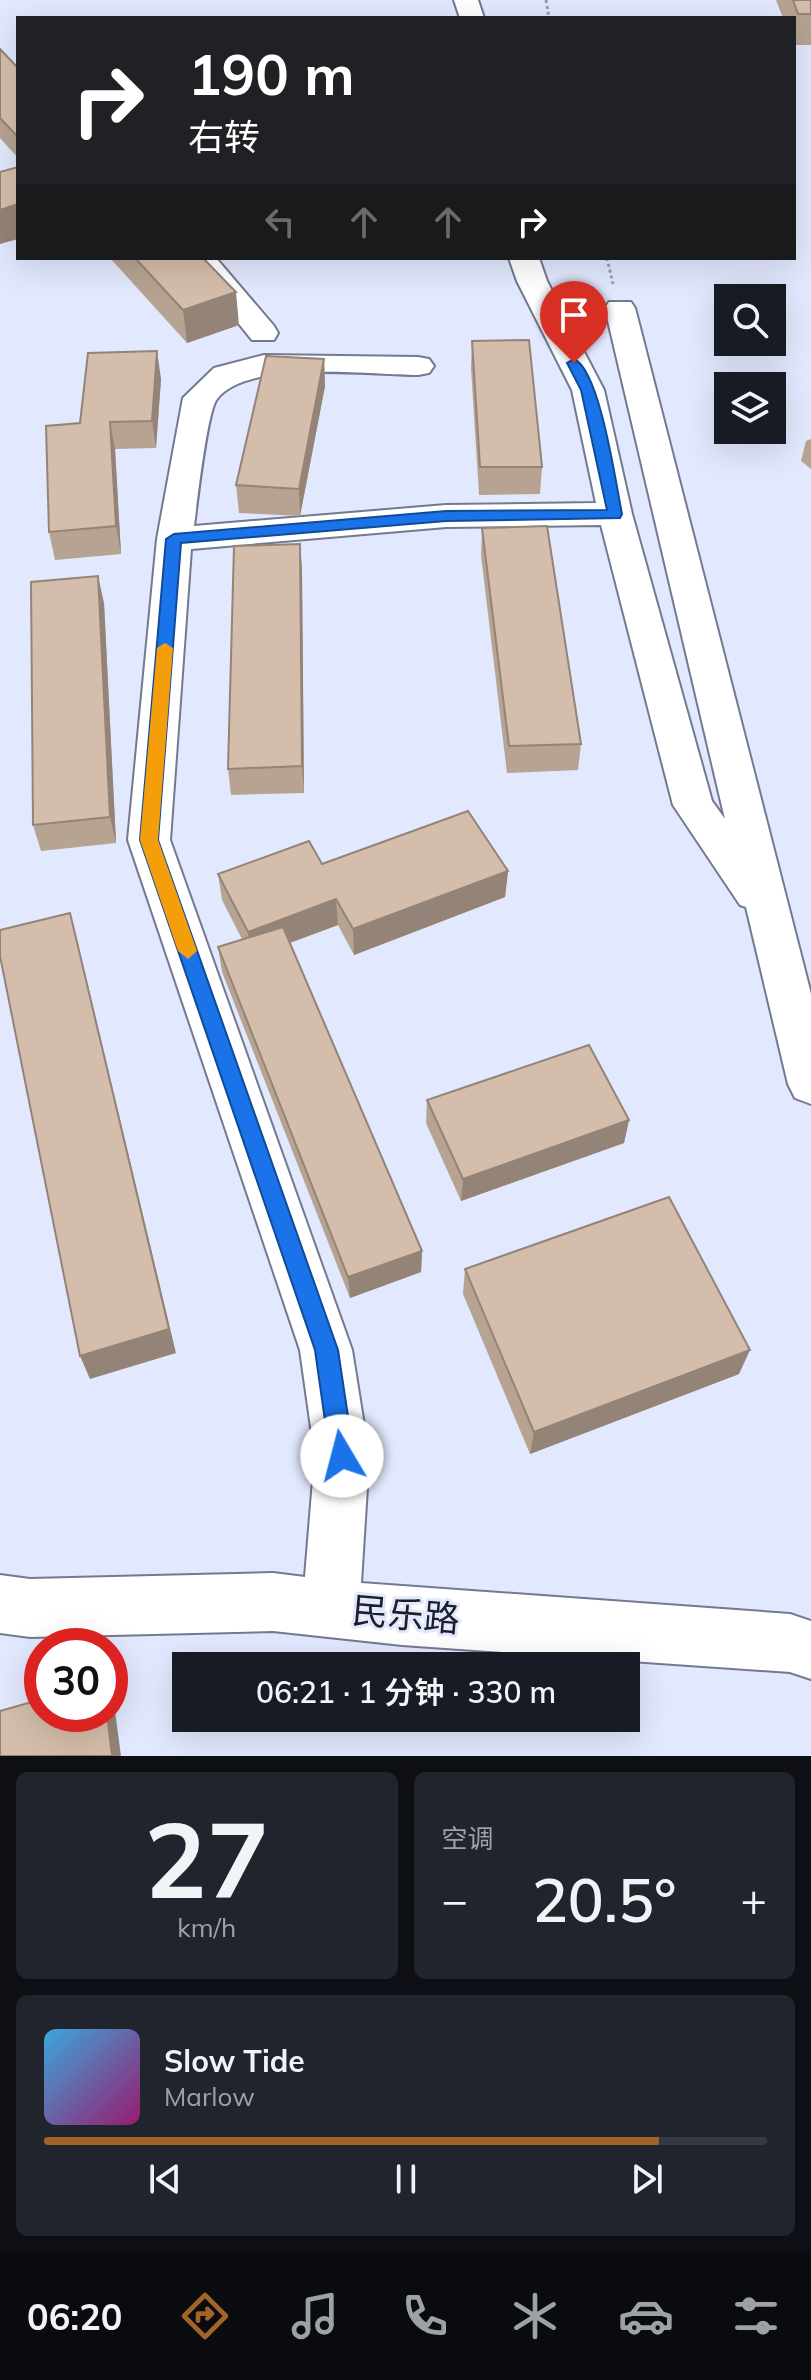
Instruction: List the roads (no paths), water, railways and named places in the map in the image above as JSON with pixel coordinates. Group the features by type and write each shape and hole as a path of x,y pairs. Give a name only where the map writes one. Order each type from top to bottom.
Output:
{"street":[{"path":"203,260 263,333"},
{"path":"525,260 532,281 588,390 615,514 693,805 769,913"},
{"path":"620,308 811,1084"},
{"path":"331,1608 342,1456 326,1350 149,840 174,539 199,398 225,375 264,364 418,366"},
{"path":"174,539 446,516 615,514"},
{"name":"民乐路","path":"0,1604 30,1608 273,1602 790,1643 811,1650"}]}
